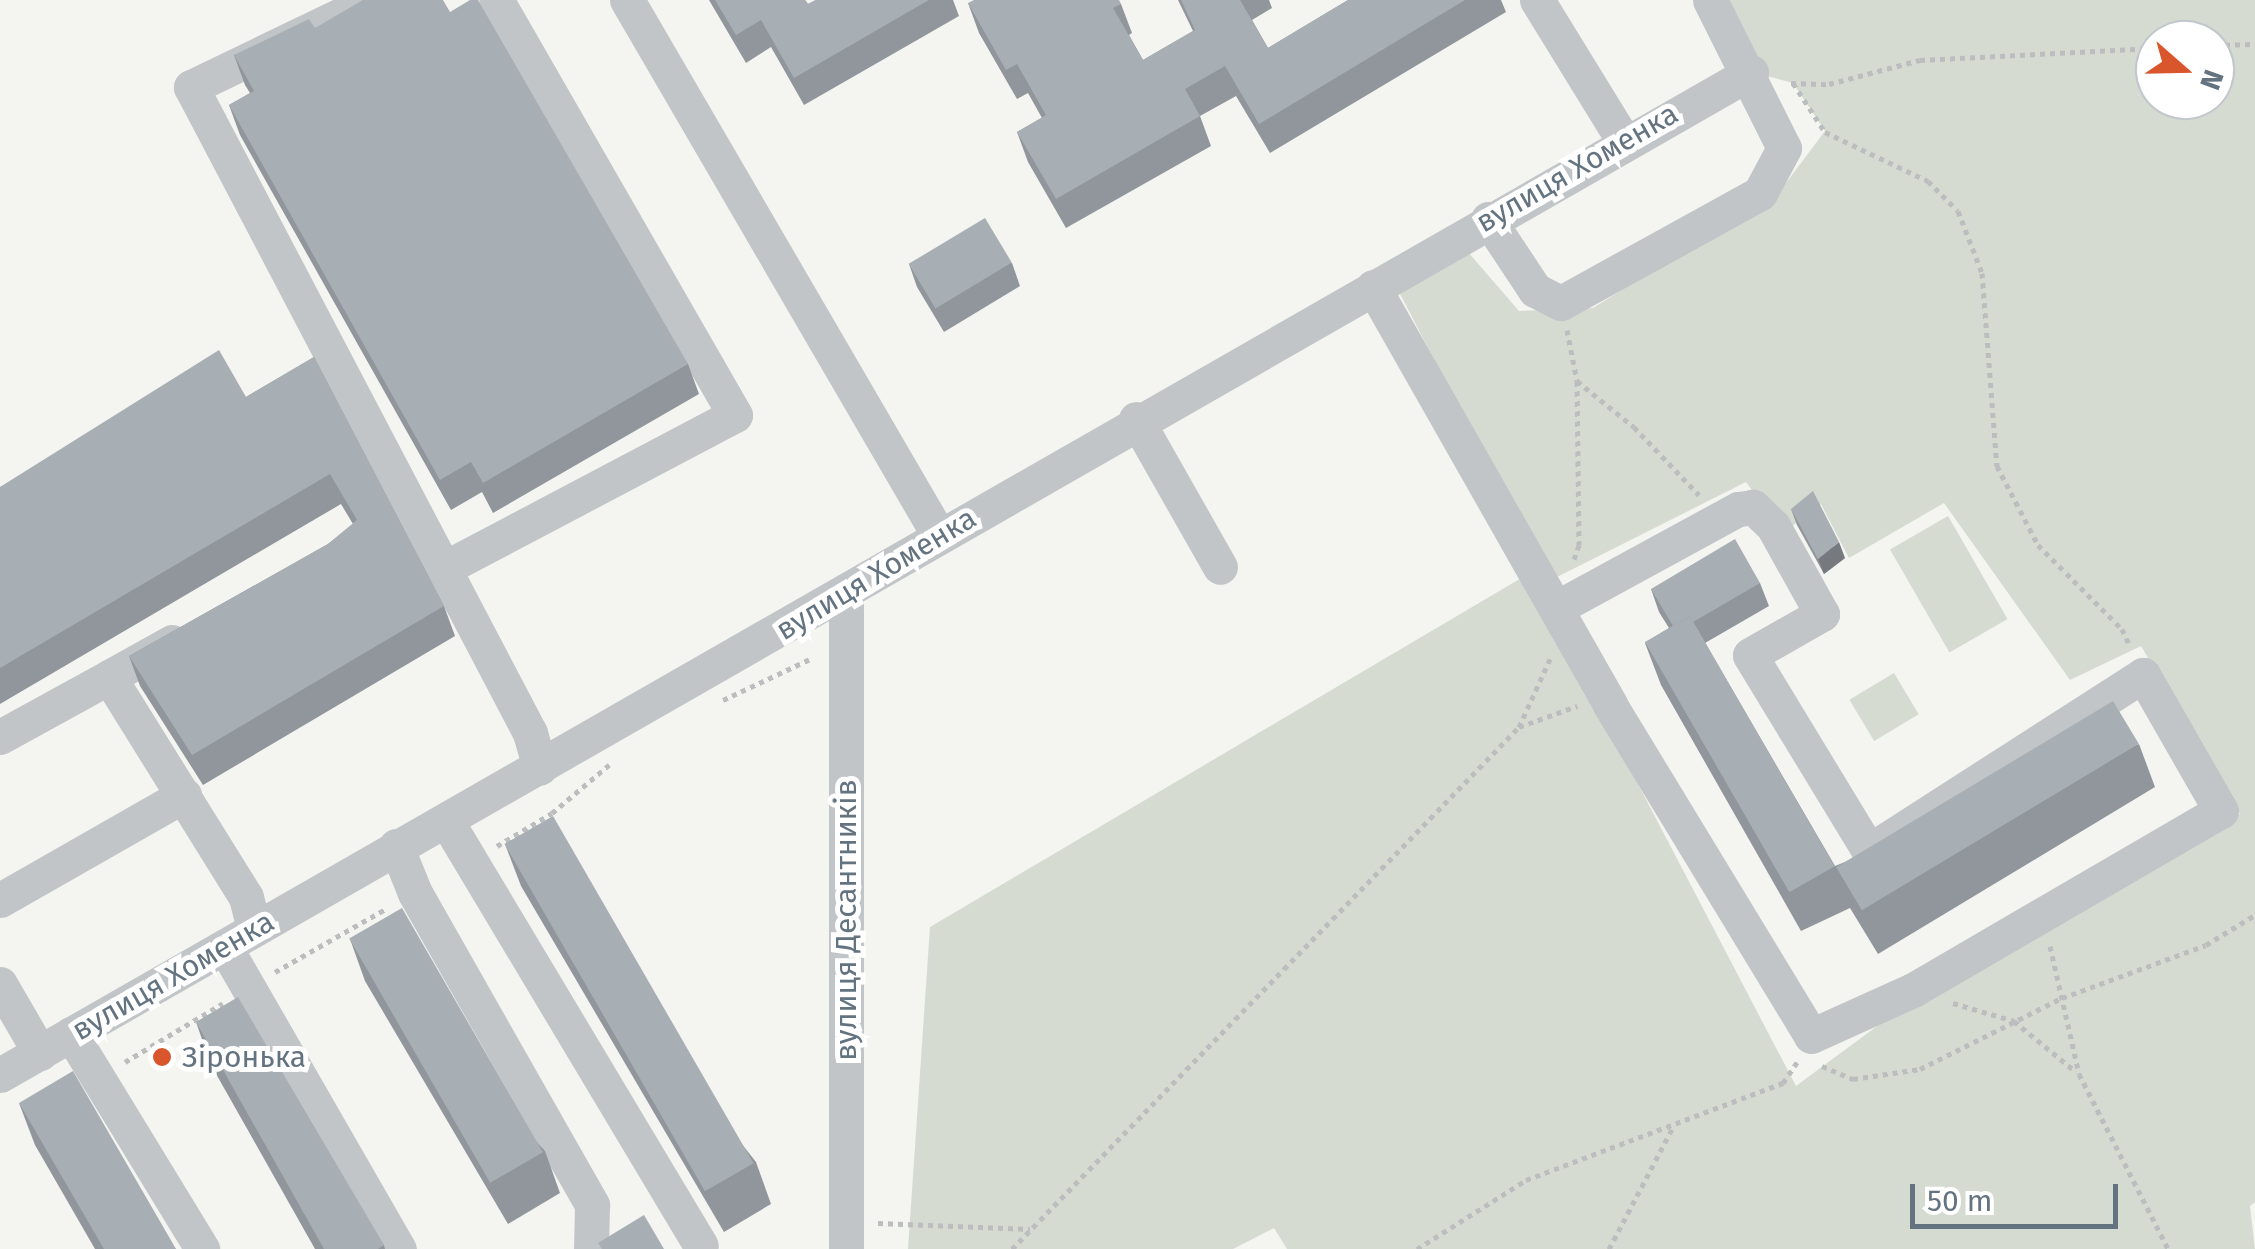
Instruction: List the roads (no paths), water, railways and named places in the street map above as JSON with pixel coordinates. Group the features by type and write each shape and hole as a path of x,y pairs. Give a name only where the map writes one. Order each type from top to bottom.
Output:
{"street":[{"path":"372,0 191,88 530,733 540,768"},
{"path":"442,569 736,415 496,0"},
{"path":"626,0 938,534"},
{"path":"1536,0 1625,142"},
{"path":"1488,219 1535,290 1562,303 1760,193 1784,148 1767,82 1710,0"},
{"name":"вулиця Хоменка","path":"0,1075 396,846 540,768 1136,419 1625,142 1767,82"},
{"path":"1373,287 1558,607 1610,705 1815,1050 2222,812 2144,676 1869,851 1750,655 1822,614 1764,515 1753,507 1722,518 1558,607"},
{"path":"1136,419 1220,567"},
{"name":"вулиця Десантників","path":"846,590 846,1235"},
{"path":"0,737 211,620"},
{"path":"109,676 246,897 239,938 399,1249"},
{"path":"0,900 184,796"},
{"path":"446,820 701,1246"},
{"path":"396,846 415,893 592,1205 591,1249"},
{"path":"0,984 40,1053"},
{"path":"71,1034 202,1249"}],"place":[{"name":"Зіронька","path":"162,1057"}]}
